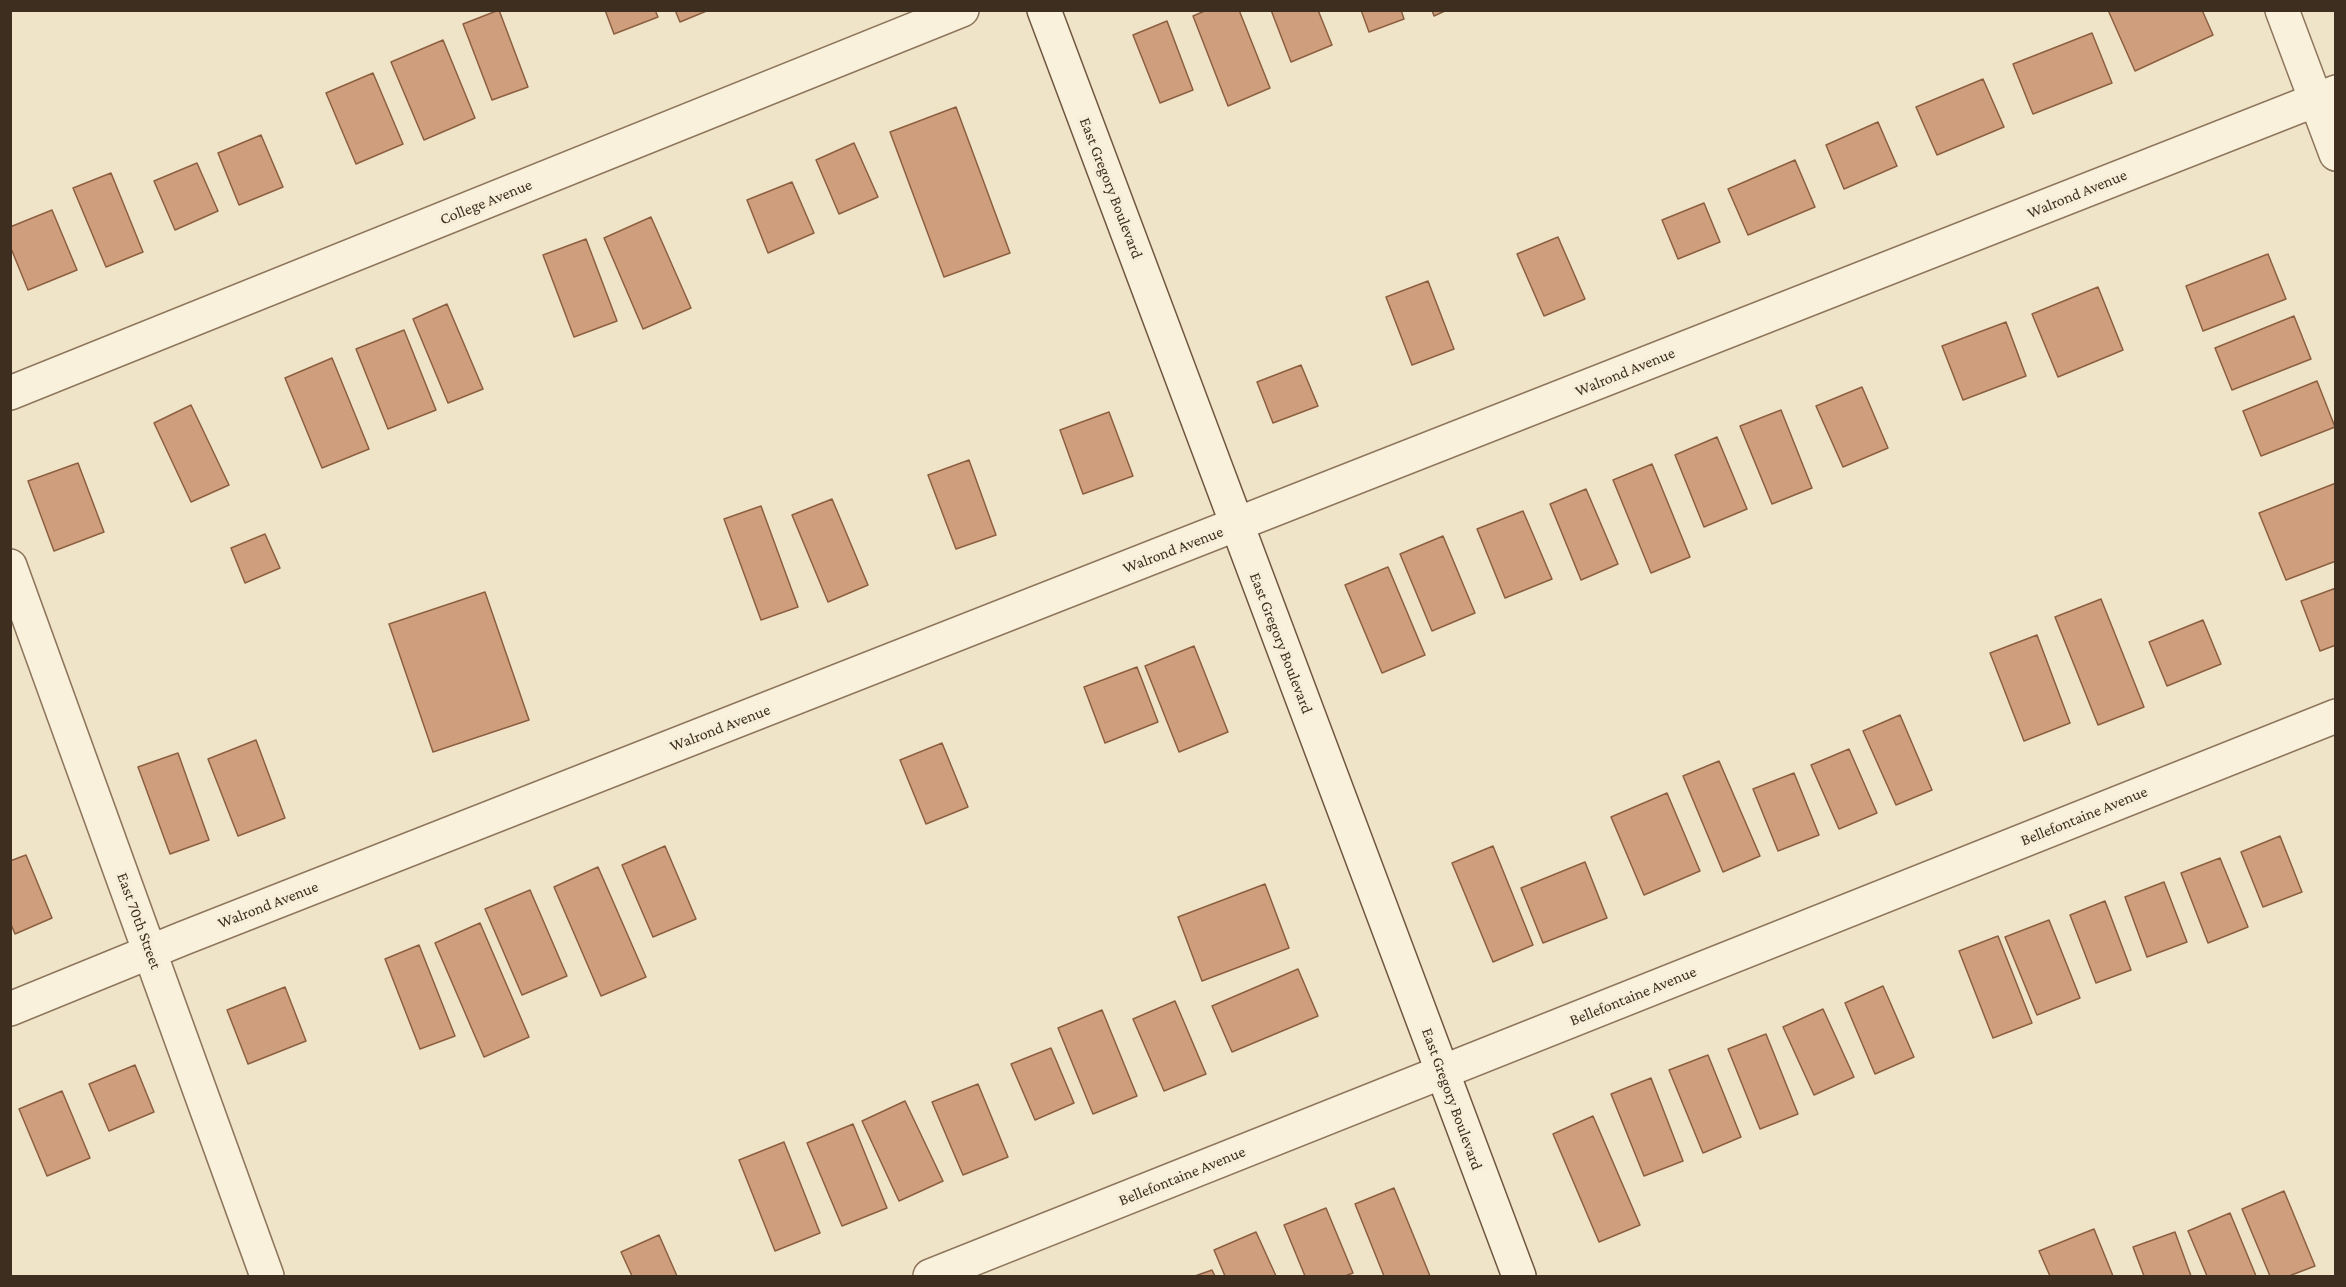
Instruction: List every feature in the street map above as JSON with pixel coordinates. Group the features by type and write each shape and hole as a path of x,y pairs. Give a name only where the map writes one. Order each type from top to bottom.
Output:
{"street":[{"name":"College Avenue","path":"10,393 962,10"},
{"name":"East Gregory Boulevard","path":"1044,10 1519,1276"},
{"path":"2282,10 2325,96 2336,154"},
{"name":"Walrond Avenue","path":"10,1009 150,951 2325,96"},
{"name":"East 70th Street","path":"10,566 267,1276"},
{"name":"Bellefontaine Avenue","path":"930,1276 2336,716"}],"building":[{"path":"499,10 528,87 492,100 463,24"},
{"path":"605,10 655,10 658,17 614,34"},
{"path":"675,10 709,10 680,22"},
{"path":"1207,10 1239,10 1270,88 1228,106 1193,16"},
{"path":"1271,10 1318,10 1332,45 1291,62"},
{"path":"1361,10 1401,10 1404,19 1369,32"},
{"path":"1432,10 1447,10 1434,16"},
{"path":"2108,10 2202,10 2213,35 2135,71"},
{"path":"1167,21 1193,90 1160,103 1133,35"},
{"path":"2092,33 2112,83 2033,114 2013,64"},
{"path":"443,40 475,118 424,140 391,62"},
{"path":"373,73 403,144 356,164 326,93"},
{"path":"1983,79 2004,127 1937,155 1916,107"},
{"path":"956,107 1010,253 944,277 890,132"},
{"path":"1878,122 1897,166 1844,189 1826,145"},
{"path":"261,135 283,187 239,205 218,153"},
{"path":"854,143 878,197 839,214 816,160"},
{"path":"1795,160 1815,207 1748,235 1728,189"},
{"path":"197,163 218,211 175,230 154,181"},
{"path":"111,173 143,252 106,267 73,188"},
{"path":"792,182 814,233 768,253 747,200"},
{"path":"1704,203 1720,242 1678,259 1662,220"},
{"path":"52,210 77,270 28,290 10,246 10,227"},
{"path":"651,217 691,308 643,329 604,238"},
{"path":"1558,237 1585,299 1544,316 1517,254"},
{"path":"586,239 617,321 574,337 543,255"},
{"path":"2268,254 2286,299 2203,331 2186,286"},
{"path":"1428,281 1454,349 1412,365 1386,297"},
{"path":"2098,287 2123,350 2058,377 2032,314"},
{"path":"447,304 483,389 448,403 413,319"},
{"path":"2294,316 2311,359 2232,390 2215,348"},
{"path":"2006,322 2026,376 1963,400 1942,346"},
{"path":"404,330 436,410 388,429 356,349"},
{"path":"332,358 369,449 322,468 285,378"},
{"path":"1301,365 1318,406 1273,423 1257,382"},
{"path":"2317,381 2335,427 2261,456 2243,411"},
{"path":"1862,387 1888,448 1843,467 1816,406"},
{"path":"191,405 229,485 191,502 154,423"},
{"path":"1781,410 1812,488 1772,504 1740,426"},
{"path":"1109,412 1133,476 1083,494 1060,430"},
{"path":"1717,437 1747,509 1704,527 1675,455"},
{"path":"969,460 996,535 956,549 928,475"},
{"path":"78,463 104,532 54,551 28,481"},
{"path":"1652,464 1690,557 1651,573 1613,480"},
{"path":"2336,483 2336,561 2286,580 2259,513"},
{"path":"1586,489 1618,564 1581,580 1550,504"},
{"path":"832,499 868,585 828,602 792,515"},
{"path":"761,506 798,607 761,620 724,519"},
{"path":"1523,511 1552,579 1505,598 1477,529"},
{"path":"265,534 280,568 245,583 231,548"},
{"path":"1443,536 1475,613 1432,631 1400,554"},
{"path":"1388,567 1425,655 1382,673 1345,585"},
{"path":"2336,588 2336,645 2320,651 2301,601"},
{"path":"485,592 529,720 433,752 389,624"},
{"path":"2101,599 2144,707 2098,725 2055,617"},
{"path":"2203,620 2221,664 2167,686 2149,642"},
{"path":"2037,635 2070,723 2024,741 1990,653"},
{"path":"1194,646 1228,732 1179,752 1145,666"},
{"path":"1137,667 1158,722 1105,743 1084,687"},
{"path":"1900,715 1932,790 1896,805 1863,731"},
{"path":"256,740 285,818 238,836 208,759"},
{"path":"942,743 968,807 926,824 900,760"},
{"path":"1849,749 1877,813 1839,829 1811,765"},
{"path":"178,753 209,840 170,854 138,767"},
{"path":"1719,761 1760,856 1723,872 1683,776"},
{"path":"1794,773 1819,835 1778,851 1753,789"},
{"path":"1667,793 1700,871 1644,895 1611,817"},
{"path":"2280,836 2302,892 2263,907 2241,852"},
{"path":"665,846 696,919 653,937 622,865"},
{"path":"1493,846 1533,945 1493,962 1452,863"},
{"path":"26,855 52,918 15,934 10,922 10,861"},
{"path":"2220,858 2248,927 2208,943 2181,873"},
{"path":"1585,862 1607,918 1543,943 1521,888"},
{"path":"598,867 646,977 601,996 554,887"},
{"path":"2164,882 2187,942 2147,957 2125,897"},
{"path":"1265,884 1289,948 1202,981 1178,917"},
{"path":"530,890 567,976 522,995 485,909"},
{"path":"2105,901 2131,970 2096,983 2070,915"},
{"path":"2049,920 2080,998 2037,1015 2005,937"},
{"path":"480,923 529,1037 484,1057 435,943"},
{"path":"1998,936 2032,1023 1993,1038 1959,951"},
{"path":"419,945 455,1036 420,1049 385,959"},
{"path":"1298,969 1318,1016 1232,1052 1212,1006"},
{"path":"1883,986 1914,1057 1875,1074 1845,1003"},
{"path":"285,987 306,1041 248,1064 227,1010"},
{"path":"1175,1001 1206,1074 1164,1091 1133,1019"},
{"path":"1823,1009 1854,1077 1814,1095 1783,1027"},
{"path":"1102,1010 1137,1096 1093,1114 1058,1028"},
{"path":"1766,1034 1798,1114 1760,1129 1728,1049"},
{"path":"1051,1048 1074,1103 1035,1120 1011,1064"},
{"path":"1708,1055 1741,1137 1703,1153 1669,1070"},
{"path":"135,1065 154,1112 109,1131 89,1084"},
{"path":"1651,1078 1683,1161 1644,1176 1611,1094"},
{"path":"978,1084 1008,1157 963,1175 932,1102"},
{"path":"62,1091 90,1158 47,1176 19,1109"},
{"path":"905,1101 943,1181 899,1201 862,1121"},
{"path":"1593,1116 1640,1225 1599,1242 1553,1134"},
{"path":"853,1124 887,1208 842,1226 807,1143"},
{"path":"784,1142 820,1233 775,1251 739,1160"},
{"path":"1394,1188 1430,1276 1384,1276 1355,1204"},
{"path":"2284,1191 2315,1266 2289,1276 2270,1276 2242,1209"},
{"path":"1326,1208 1353,1273 1345,1276 1305,1276 1284,1225"},
{"path":"2230,1213 2256,1276 2207,1276 2188,1231"},
{"path":"2094,1229 2113,1276 2050,1276 2039,1251"},
{"path":"1256,1232 1276,1276 1225,1276 1214,1250"},
{"path":"2175,1232 2191,1276 2144,1276 2133,1247"},
{"path":"659,1235 677,1276 632,1276 621,1252"},
{"path":"1212,1270 1215,1276 1195,1276"}]}
